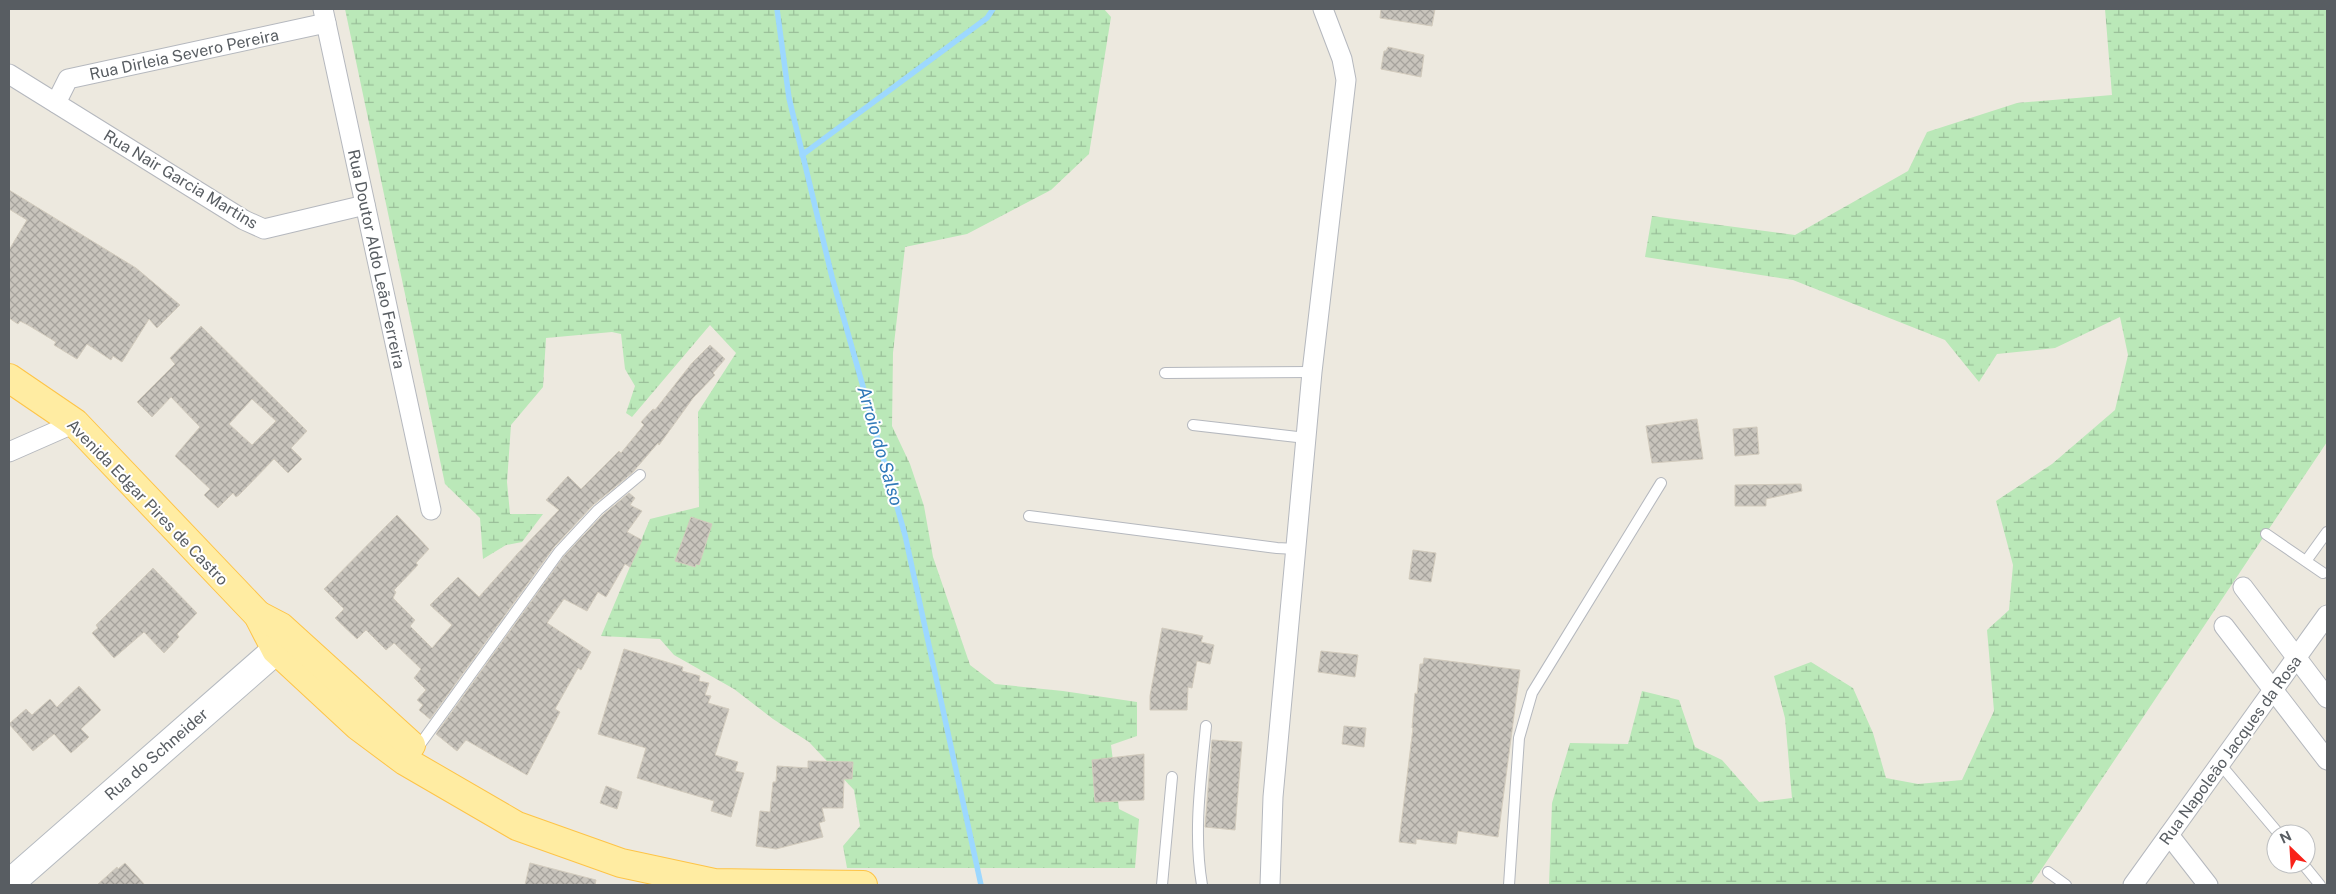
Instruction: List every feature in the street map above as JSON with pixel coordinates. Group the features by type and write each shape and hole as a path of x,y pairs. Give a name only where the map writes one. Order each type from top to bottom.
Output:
{"main road":[{"name":"Avenida Edgar Pires de Castro","path":"9,378 75,423 258,614 281,627 416,750 452,788"},
{"name":"Avenida Edgar Pires de Castro","path":"258,614 276,650 358,726 405,761 517,826 621,863 714,883 863,885"}],"street":[{"path":"1270,885 1273,797 1312,372 1346,80 1342,59 1322,9"},
{"name":"Rua Dirleia Severo Pereira","path":"56,103 68,79 325,16"},
{"name":"Rua Doutor Aldo Leão Ferreira","path":"325,16 431,510"},
{"name":"Rua Nair Garcia Martins","path":"9,74 244,220 264,228 365,205"},
{"path":"9,452 75,423"},
{"path":"2243,587 2327,698"},
{"name":"Rua Napoleão Jacques da Rosa","path":"2133,885 2327,616"},
{"path":"2224,626 2327,760"},
{"path":"276,650 314,657"},
{"name":"Rua do Schneider","path":"9,884 276,650"},
{"path":"2169,836 2208,885"}],"lane":[{"path":"1164,373 1312,372"},
{"path":"1193,425 1306,438"},
{"path":"416,750 559,552 598,510 640,475"},
{"path":"1508,885 1519,738 1532,693 1661,483"},
{"path":"1029,516 1296,549"},
{"path":"2306,561 2327,532"},
{"path":"2266,534 2323,573"},
{"path":"1202,885 1199,866 1197,815 1206,726"},
{"path":"2220,764 2271,824"},
{"path":"1162,885 1172,777"},
{"path":"2048,872 2066,885"},
{"path":"2311,874 2320,885"}],"green space":[{"path":"345,9 1104,9 1111,17 1089,154 1051,190 967,234 905,247 893,353 892,426 910,464 924,506 933,557 970,665 995,684 1063,691 1137,702 1137,736 1111,745 1119,809 1139,819 1135,868 847,868 843,846 860,826 854,790 809,742 773,719 734,689 674,655 660,639 601,636 650,519 699,507 698,412 736,353 710,325 632,417 626,413 635,386 625,369 621,334 612,332 546,338 543,387 511,425 507,482 510,514 543,514 522,542 506,545 483,559 480,518 445,484"},
{"path":"2105,9 2327,9 2327,442 2031,885 1549,885 1552,803 1570,743 1628,744 1642,691 1679,700 1695,747 1722,760 1759,802 1792,798 1785,718 1774,676 1811,662 1853,688 1873,733 1886,778 1918,784 1962,780 1994,711 1987,630 2009,610 2013,565 1996,501 2052,464 2115,410 2128,355 2120,317 2055,348 1997,354 1979,382 1945,340 1793,280 1645,257 1652,216 1795,235 1908,171 1927,132 2017,103 2112,95"}],"building":[{"path":"1381,9 1435,9 1432,26 1380,18"},
{"path":"1388,47 1424,55 1421,77 1381,69 1384,51"},
{"path":"9,190 136,268 180,305 157,328 149,319 122,362 113,356 111,360 87,344 77,359 54,345 56,342 28,325 20,321 18,324 9,318 9,250 27,220 9,209"},
{"path":"201,326 307,431 291,448 302,459 288,473 274,459 239,495 236,497 233,493 218,508 204,495 210,489 175,456 200,427 171,397 152,417 137,402 175,364 170,358","holes":["252,399 276,421 252,445 229,424"]},
{"path":"710,345 725,359 713,373 715,375 693,398 659,445 658,443 632,473 593,505 554,547 430,719 419,710 423,705 417,700 426,690 414,678 421,669 394,643 386,650 366,630 357,639 335,618 344,609 324,589 397,515 429,549 416,563 418,565 394,590 396,592 393,598 415,620 410,626 432,648 452,625 430,605 458,577 479,597 559,510 546,500 568,476 581,489 619,451 621,453 644,425 641,422 653,409 655,410 692,363"},
{"path":"1697,419 1703,459 1652,463 1646,426"},
{"path":"1757,427 1759,454 1735,456 1733,429"},
{"path":"1801,484 1802,491 1766,499 1766,506 1735,506 1735,485"},
{"path":"629,493 635,498 630,505 642,511 627,532 642,540 630,567 625,564 606,597 598,592 587,611 564,599 547,623 591,652 581,670 578,668 555,709 560,712 527,775 466,740 457,751 436,734 564,556 603,515"},
{"path":"691,517 712,524 699,565 696,564 695,567 675,561"},
{"path":"1413,550 1436,553 1431,582 1409,579"},
{"path":"153,568 197,613 177,634 179,637 164,653 144,632 114,658 92,633 98,628 96,625"},
{"path":"1162,628 1203,636 1201,642 1214,645 1210,664 1197,661 1192,688 1188,687 1187,710 1150,710 1150,696"},
{"path":"624,649 683,667 682,671 700,676 699,681 709,683 705,695 711,696 708,703 729,709 715,755 738,762 735,771 744,773 731,817 711,811 714,801 637,778 646,748 598,734"},
{"path":"1321,651 1358,655 1355,677 1318,672"},
{"path":"1424,658 1520,670 1498,837 1458,831 1456,844 1416,839 1416,844 1399,842 1413,728 1415,693 1417,694 1420,664 1423,664"},
{"path":"79,686 101,710 81,729 89,737 71,753 54,734 33,751 9,724 26,709 32,715 50,699 57,707"},
{"path":"1344,726 1366,728 1364,747 1342,744"},
{"path":"1212,740 1242,742 1235,830 1205,827"},
{"path":"1144,754 1144,800 1095,802 1092,760"},
{"path":"808,761 853,762 852,779 844,779 843,808 822,808 825,821 819,823 823,837 776,849 756,846 760,811 770,812 773,782 776,782 777,766 808,768"},
{"path":"606,786 622,792 617,809 600,803"},
{"path":"125,863 145,885 97,885 117,867 118,869"},
{"path":"530,863 596,880 595,885 525,885"}],"waterway":[{"name":"Arroio do Salso","path":"777,9 789,98 832,277 905,535 981,885"},
{"path":"802,155 987,18 993,9"}]}
